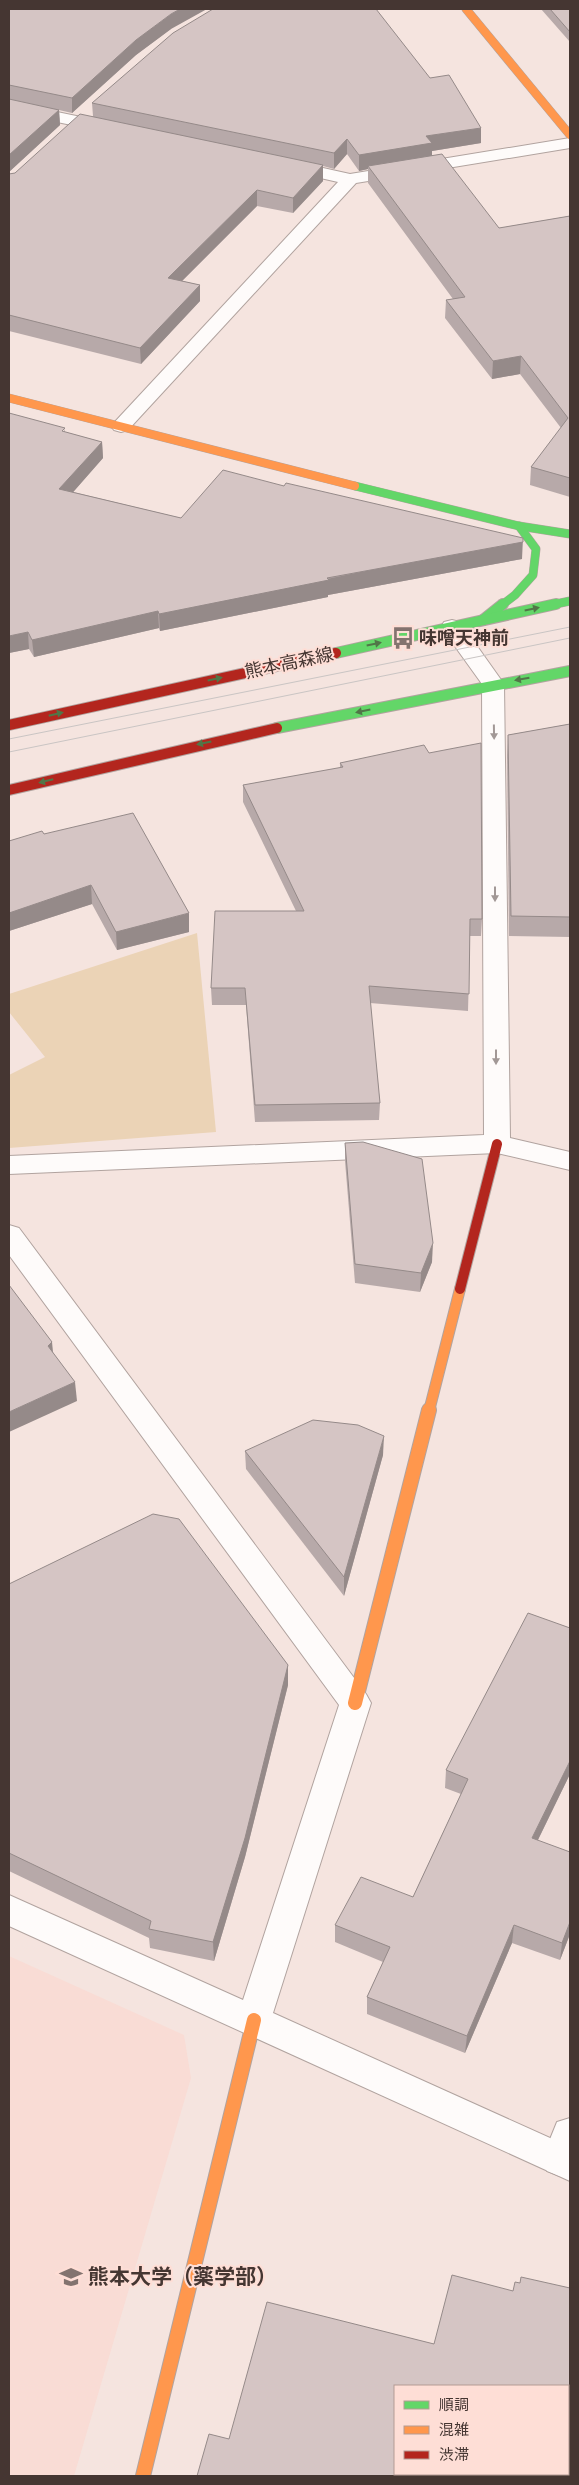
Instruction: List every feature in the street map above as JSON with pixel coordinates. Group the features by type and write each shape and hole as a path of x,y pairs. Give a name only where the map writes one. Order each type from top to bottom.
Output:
{"street":[{"path":"466,9 570,135"},
{"path":"9,107 126,131"},
{"path":"63,133 92,107"},
{"path":"272,162 350,179 570,142"},
{"path":"121,426 350,179"},
{"path":"9,398 519,526 570,534"},
{"path":"483,620 516,595 533,575 536,549 519,526"},
{"name":"熊本高森線","path":"9,725 570,601"},
{"path":"142,2476 254,2020 355,1703 497,1144 493,684 452,627"},
{"path":"9,790 171,750 493,684 570,671"},
{"path":"9,1165 497,1144 570,1161"},
{"path":"9,1235 355,1703"},
{"path":"9,1910 254,2020 567,2152"}],"shaded area":[{"path":"197,933 216,1132 9,1148 9,1075 45,1057 9,1012 9,994"},
{"name":"熊本大学（薬学部）","path":"9,1956 184,2035 191,2078 74,2476 9,2476"}],"building":[{"path":"9,9 180,9 136,40 72,98 9,85"},
{"path":"213,9 376,9 430,78 449,75 481,128 426,136 432,143 359,155 347,139 334,153 92,103 173,33"},
{"path":"550,9 570,9 570,32"},
{"path":"9,99 59,110 9,155"},
{"path":"80,114 323,165 293,198 257,190 168,278 200,285 140,348 9,315 9,174 15,173"},
{"path":"442,154 499,228 570,216 570,478 531,467 568,418 521,356 493,361 446,300 465,297 368,166"},
{"path":"9,413 65,428 62,431 102,442 59,489 181,518 223,470 284,486 286,483 523,538 523,542 327,578 329,580 159,614 158,611 32,640 28,632 9,636"},
{"path":"570,724 570,917 511,916 508,735"},
{"path":"481,743 482,919 470,919 469,994 369,986 380,1103 255,1105 245,988 211,988 215,911 304,911 243,785 343,767 340,763 424,745 429,753"},
{"path":"133,813 189,913 116,932 91,885 9,913 9,841 42,831 44,834"},
{"path":"363,1142 422,1159 433,1243 421,1273 355,1264 345,1143"},
{"path":"9,1285 52,1342 48,1346 75,1382 9,1412"},
{"path":"313,1420 358,1425 384,1436 344,1577 245,1451"},
{"path":"153,1514 179,1519 288,1665 245,1838 213,1942 149,1929 151,1921 9,1853 9,1584"},
{"path":"528,1613 570,1628 570,1761 532,1838 570,1852 570,1922 562,1943 514,1925 467,2036 367,1997 390,1947 335,1925 361,1877 413,1897 468,1779 446,1770"},
{"path":"452,2275 513,2291 515,2282 520,2283 521,2277 570,2288 570,2412 569,2385 394,2385 394,2475 553,2476 197,2476 209,2434 229,2439 267,2302 434,2344"}],"tram line":[{"path":"9,739 570,627"},
{"path":"9,752 570,638"}],"traffic: fast":[{"path":"355,486 519,526 570,534"},
{"path":"483,620 515,595 533,575 536,549 519,526"},
{"path":"336,653 570,601"},
{"path":"277,728 570,671"}],"traffic: slow":[{"path":"466,9 570,135"},
{"path":"9,398 355,486"},
{"path":"355,1703 460,1289"},
{"path":"143,2476 254,2020"}],"traffic: jam":[{"path":"9,725 336,653"},
{"path":"9,790 277,728"},
{"path":"460,1289 497,1144"}],"place":[{"name":"味噌天神前","path":"403,638"},
{"name":"熊本大学（薬学部）","path":"71,2277"}]}
